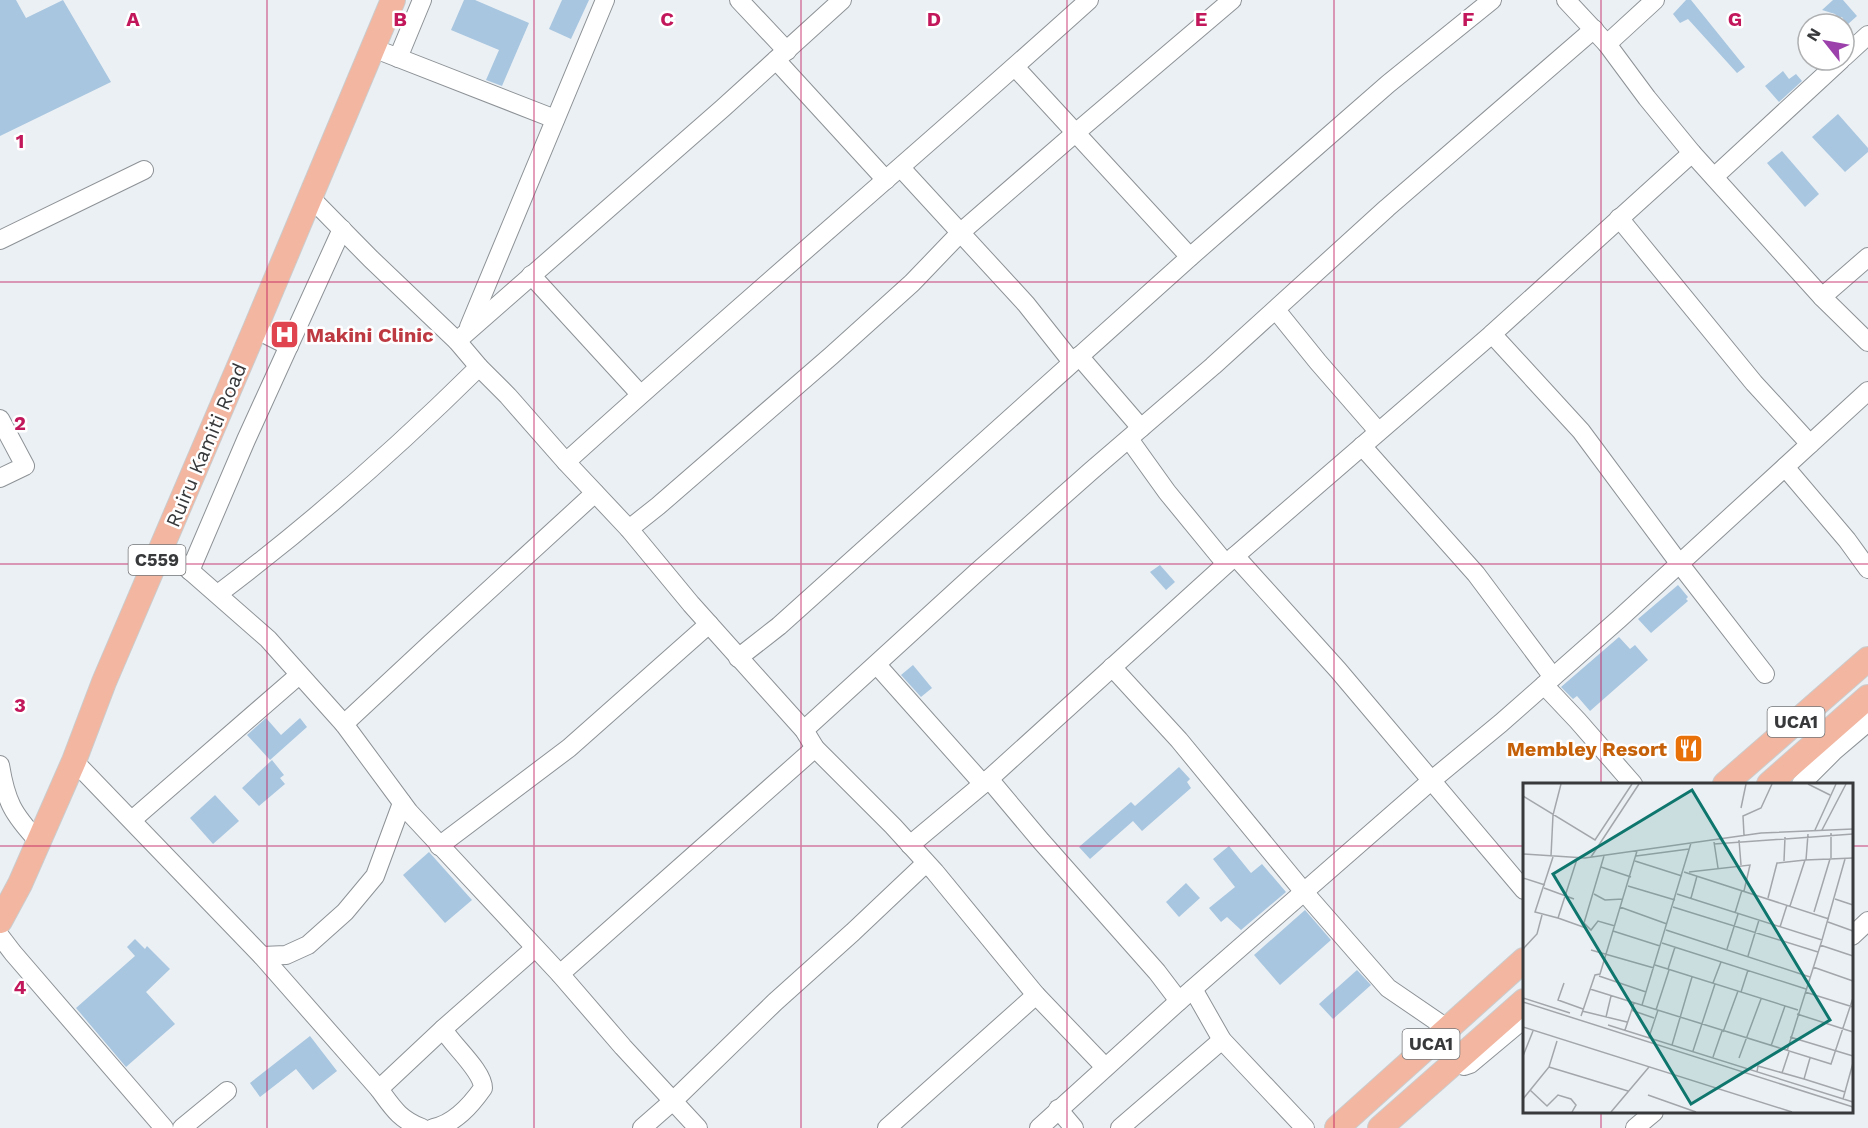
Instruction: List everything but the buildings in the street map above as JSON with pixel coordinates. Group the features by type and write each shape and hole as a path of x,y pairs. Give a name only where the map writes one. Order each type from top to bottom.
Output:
{"main road":[{"name":"Ruiru Kamiti Road","path":"0,921 20,884 74,761 104,682 393,0"},
{"name":"UCA1","path":"1726,783 1868,659"},
{"path":"1770,783 1868,697"},
{"name":"UCA1","path":"1337,1128 1523,961"},
{"path":"1380,1128 1523,1002"}],"street":[{"path":"399,58 422,0"},
{"path":"462,336 605,0"},
{"path":"739,0 781,56 886,180"},
{"path":"462,336 842,0"},
{"path":"566,462 640,394 901,168 1089,0"},
{"path":"629,529 823,364 912,283 961,232 1232,0"},
{"path":"738,658 779,626 1190,257 1388,84 1492,0"},
{"path":"1566,0 1607,44 1692,153 1822,297 1868,342"},
{"path":"1607,44 1655,0"},
{"path":"804,730 975,573 1276,310 1387,208 1594,29"},
{"path":"1856,46 1868,35"},
{"path":"373,48 555,119"},
{"path":"1015,67 1190,257"},
{"path":"1714,177 1828,72"},
{"path":"910,845 986,782 1231,560 1492,334 1692,153"},
{"path":"901,168 1076,359 1135,434 1167,492 1338,670 1523,889"},
{"path":"0,240 144,170"},
{"path":"310,197 342,229 462,336 479,367 629,529 738,658 804,730 815,748 926,863 1035,995 1105,1067"},
{"path":"1619,218 1754,383 1810,444"},
{"path":"190,570 342,229"},
{"path":"1822,297 1868,257"},
{"path":"531,275 640,394"},
{"path":"1276,310 1378,431"},
{"path":"255,329 289,346"},
{"path":"1492,334 1581,431 1765,674"},
{"path":"218,594 272,553 367,471 479,367"},
{"path":"1039,1128 1179,1001 1549,681 1868,391"},
{"path":"0,419 25,466 0,478"},
{"path":"1362,446 1476,574 1578,721 1632,783"},
{"path":"1785,467 1847,540 1868,569"},
{"path":"344,724 595,493"},
{"path":"163,547 267,639 344,724 402,803 439,846 560,974 698,1128"},
{"path":"439,846 570,748 709,624"},
{"path":"877,665 1041,841 1157,972 1179,1001"},
{"path":"1112,667 1179,740 1388,988 1448,1029"},
{"path":"132,820 299,675"},
{"path":"1802,783 1868,722"},
{"path":"560,974 815,748"},
{"path":"74,761 262,956 379,1089 395,1111 407,1122 422,1128"},
{"path":"0,765 9,804 20,821 38,841"},
{"path":"262,956 286,955 308,945 345,912 375,876 402,803"},
{"path":"642,1128 926,863"},
{"path":"1853,934 1868,921"},
{"path":"0,936 164,1128"},
{"path":"379,1089 535,948"},
{"path":"1193,989 1222,1040 1305,1128"},
{"path":"886,1128 1035,995"},
{"path":"1443,1073 1470,1064 1523,1019"},
{"path":"438,1127 461,1113 483,1088 480,1075 450,1041 443,1029"},
{"path":"1120,1128 1222,1040"},
{"path":"182,1128 227,1091"},
{"path":"1058,1109 1074,1128"},
{"path":"1635,1128 1653,1113"}],"place":[{"name":"Makini Clinic","path":"285,335"},
{"name":"Membley Resort","path":"1688,749"}]}
